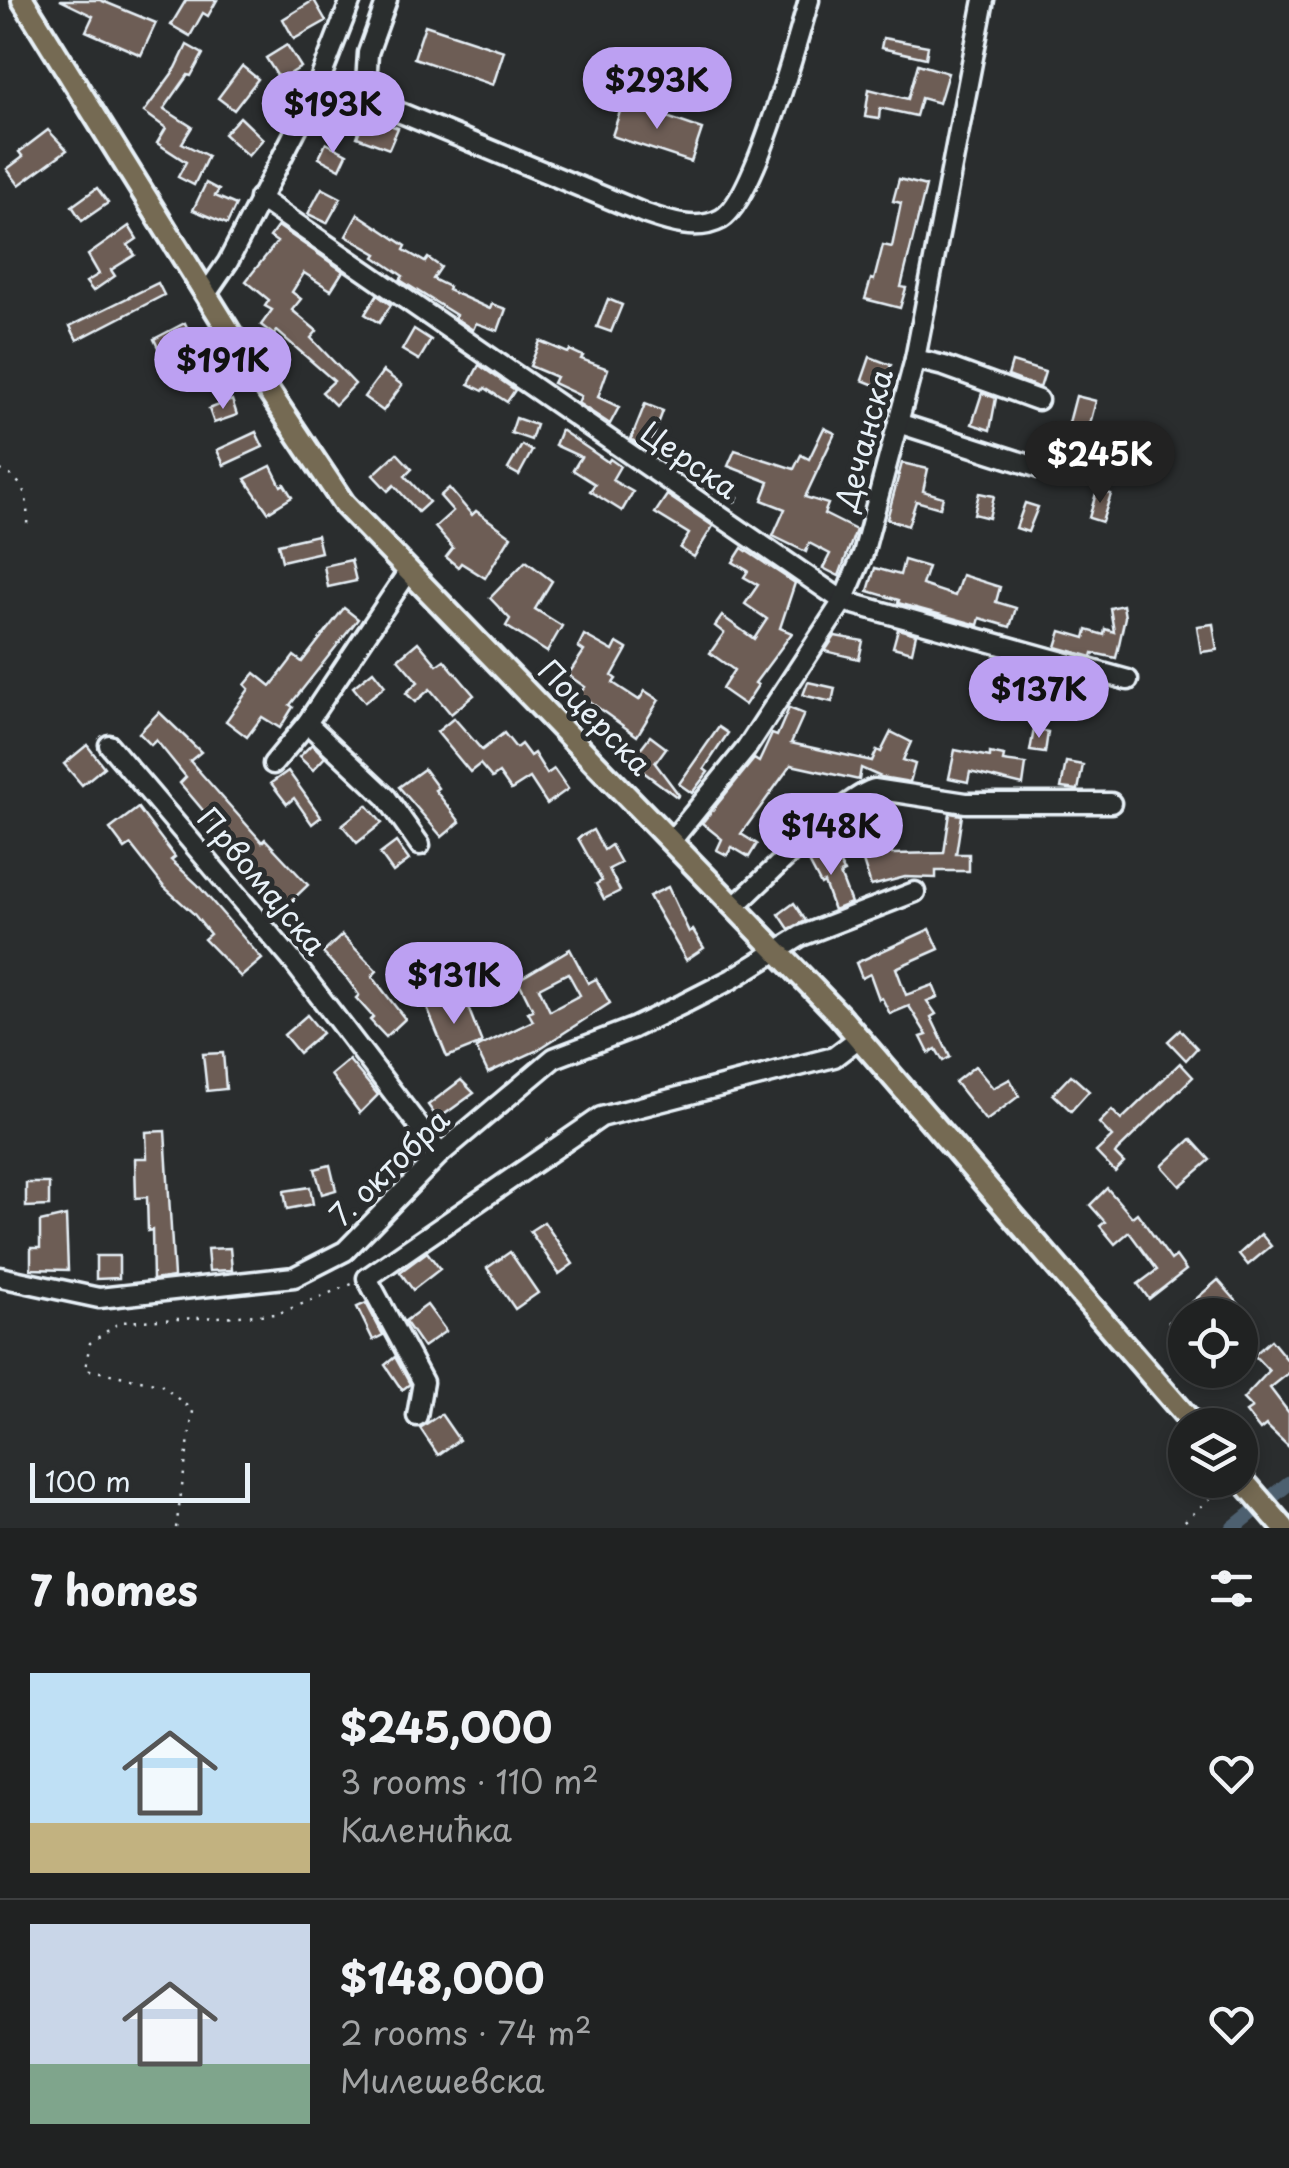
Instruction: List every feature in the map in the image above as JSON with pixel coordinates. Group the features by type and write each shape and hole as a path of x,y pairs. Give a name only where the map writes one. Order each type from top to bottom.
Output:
{"main road":[{"name":"Поцерска","path":"24,0 206,294 333,489 408,572 736,905 859,1038 1179,1408"},
{"path":"1255,1498 1284,1528"}],"street":[{"path":"206,294 228,262 314,95 351,0"},
{"path":"365,100 368,53 387,0"},
{"path":"314,95 332,102 365,100 646,214 672,223 708,224 722,219 734,208 754,170 808,0"},
{"name":"Дечанска","path":"672,840 746,750 843,601 863,554 915,360 984,0"},
{"name":"Церска","path":"260,198 843,601 1128,680"},
{"path":"915,360 944,366 1038,400"},
{"path":"898,423 1052,472"},
{"path":"272,764 307,723 408,572"},
{"path":"307,723 386,797 420,845"},
{"name":"Првомајска","path":"109,745 292,959 440,1154"},
{"path":"736,905 860,793 874,788 966,803 1111,803"},
{"name":"7. октобра","path":"0,1278 99,1298 294,1277 345,1250 440,1154 554,1058 683,1004 801,936 915,892"},
{"path":"418,1416 423,1382 367,1278 601,1118 834,1057 859,1038"}],"path":[{"path":"0,470 13,476 26,492 27,527"},
{"path":"176,1528 194,1411 160,1384 86,1369 90,1344 120,1322 278,1314 367,1278"},
{"path":"1177,1528 1215,1498"}],"building":[{"path":"60,0 100,0 156,23 141,55 86,31 93,16"},
{"path":"186,0 217,0 208,16 203,13 190,36 171,25"},
{"path":"314,0 326,21 294,39 283,19"},
{"path":"425,25 504,51 493,85 414,58"},
{"path":"883,38 928,46 926,58 881,48"},
{"path":"187,45 203,54 164,109 192,127 182,143 208,156 194,185 178,177 186,162 157,143 166,128 144,112 176,68"},
{"path":"287,45 301,67 280,80 266,58"},
{"path":"918,64 948,73 939,103 921,98 916,116 880,108 879,119 865,117 869,89 908,99"},
{"path":"242,66 258,79 234,110 218,98"},
{"path":"623,102 702,129 691,162 612,136"},
{"path":"365,116 398,128 389,149 357,137"},
{"path":"240,117 263,139 248,156 224,134"},
{"path":"48,130 67,150 19,185 7,169 23,157 19,152"},
{"path":"326,143 347,154 340,169 319,158"},
{"path":"899,179 926,186 901,287 906,288 900,308 865,299 883,245 892,247 901,203 893,201"},
{"path":"206,183 219,190 215,196 236,205 227,224 193,210"},
{"path":"97,188 108,203 82,221 72,206"},
{"path":"322,188 341,198 327,223 308,214"},
{"path":"358,214 406,246 404,250 441,267 433,279 449,287 448,290 490,309 492,304 506,309 498,331 476,323 473,330 400,280 403,276 375,257 377,254 346,236"},
{"path":"129,226 137,239 128,245 135,255 111,270 115,276 93,291 86,282 99,274 88,255"},
{"path":"278,226 343,271 331,290 304,273 292,292 301,299 292,310 317,331 311,338 355,384 335,405 322,392 334,381 277,331 274,335 261,325 272,310 265,306 269,300 246,281 277,242 270,237"},
{"path":"158,283 164,295 77,340 70,326"},
{"path":"377,295 391,305 379,323 365,314"},
{"path":"608,299 622,305 611,332 597,327"},
{"path":"185,323 194,342 163,358 154,339"},
{"path":"414,329 431,340 419,360 402,350"},
{"path":"540,341 568,353 570,350 583,356 581,359 608,369 598,397 619,407 610,424 578,403 581,396 553,383 556,377 530,366"},
{"path":"870,357 891,365 882,388 862,380"},
{"path":"1012,362 1045,372 1040,388 1008,376"},
{"path":"479,365 515,390 507,402 485,388 483,391 469,384"},
{"path":"383,371 402,385 383,411 364,397"},
{"path":"982,393 996,398 990,430 972,424"},
{"path":"1076,396 1096,401 1085,443 1065,438"},
{"path":"232,400 237,415 214,423 209,409"},
{"path":"645,404 663,411 648,451 631,439"},
{"path":"516,418 536,425 531,440 511,433"},
{"path":"824,428 835,433 805,497 828,504 824,514 856,530 839,576 823,568 830,554 809,543 806,552 773,536 785,509 762,500 769,482 728,466 735,450 794,469 801,455 809,459"},
{"path":"561,430 620,466 612,480 633,492 622,511 590,491 595,484 573,470 581,457 555,445"},
{"path":"256,432 263,447 224,465 217,450"},
{"path":"522,445 532,451 519,475 508,469"},
{"path":"397,453 412,469 405,476 429,502 418,512 394,485 388,491 373,475"},
{"path":"902,463 928,469 923,491 943,497 940,508 916,501 908,526 887,519"},
{"path":"271,466 292,497 268,512 245,479"},
{"path":"698,470 738,497 735,502 691,481"},
{"path":"449,488 472,515 476,511 511,536 485,578 461,563 458,567 446,557 453,548 435,527 453,511 440,496"},
{"path":"1097,490 1111,494 1102,522 1089,518"},
{"path":"979,493 994,496 989,518 974,514"},
{"path":"667,495 713,526 694,557 680,548 689,534 655,513"},
{"path":"1025,503 1038,507 1028,532 1016,528"},
{"path":"317,535 321,552 282,561 278,544"},
{"path":"742,548 795,583 780,628 792,633 755,683 758,685 745,705 722,689 734,670 710,653 724,633 715,626 722,616 754,639 767,619 745,604 758,585 744,577 748,571 733,562"},
{"path":"351,560 356,581 328,587 324,566"},
{"path":"904,560 928,567 922,585 955,596 962,575 1000,587 996,602 1016,608 1010,627 980,618 978,625 868,591 875,568 900,575"},
{"path":"526,561 552,581 535,609 562,626 547,652 506,626 510,619 490,598"},
{"path":"1123,605 1125,617 1116,658 1093,653 1092,657 1056,647 1061,631 1085,638 1087,630 1104,635 1105,629 1114,632 1110,608"},
{"path":"344,608 358,619 290,705 293,707 280,728 262,717 247,737 226,721 249,689 245,685 255,673 271,686 294,656 302,662"},
{"path":"1213,624 1217,650 1201,652 1197,626"},
{"path":"898,629 916,634 912,652 893,647"},
{"path":"584,635 613,651 617,643 627,649 612,676 616,679 613,683 639,700 645,691 659,700 637,736 579,694 585,687 568,675 584,651 578,647"},
{"path":"835,636 863,641 859,659 825,651"},
{"path":"418,642 437,665 444,660 474,695 451,714 430,689 415,702 406,693 418,682 398,659"},
{"path":"1027,667 1074,678 1070,698 1021,692"},
{"path":"373,671 385,686 365,702 353,687"},
{"path":"808,682 835,688 832,702 803,695"},
{"path":"981,690 1019,699 1015,713 978,704"},
{"path":"789,708 804,714 791,743 872,761 891,732 911,742 903,760 915,764 910,782 881,777 861,768 859,780 791,765 741,834 757,844 749,857 732,847 727,855 717,850 722,839 702,823 754,759 759,762 772,734 777,736"},
{"path":"159,712 201,752 190,761 262,842 265,839 308,885 285,907 180,783 186,777 156,740 151,745 139,733"},
{"path":"454,718 482,750 504,733 516,748 521,744 530,756 534,753 547,774 554,769 568,789 547,804 530,778 511,790 499,773 492,778 480,764 470,772 437,732"},
{"path":"719,727 728,733 692,793 679,784"},
{"path":"1034,729 1048,732 1045,753 1030,751"},
{"path":"650,736 666,748 655,763 677,797 630,762"},
{"path":"312,744 325,757 313,770 299,757"},
{"path":"87,745 104,767 82,785 64,764"},
{"path":"955,750 990,757 990,753 1004,756 1003,761 1026,764 1023,785 970,772 968,782 949,778"},
{"path":"1066,762 1083,765 1078,790 1061,788"},
{"path":"424,769 460,822 442,837 399,787"},
{"path":"288,771 321,817 312,824 294,798 287,804 271,783"},
{"path":"367,805 382,823 357,843 342,825"},
{"path":"138,808 175,857 171,860 262,959 241,977 204,939 210,934 193,913 164,887 131,845 125,849 110,829"},
{"path":"950,813 962,815 956,854 969,854 969,871 936,871 936,878 905,877 871,886 852,827 883,819 892,854 944,853"},
{"path":"593,830 604,850 611,845 621,863 609,869 620,891 604,899 596,884 602,881 578,838"},
{"path":"396,842 409,860 393,872 380,854"},
{"path":"831,848 844,872 840,874 851,903 834,910 824,883 821,885 808,860"},
{"path":"668,887 689,932 693,930 704,948 686,960 649,896"},
{"path":"794,903 806,921 789,929 779,914"},
{"path":"930,929 939,949 896,968 906,995 933,985 938,997 927,1001 936,1014 931,1017 950,1057 943,1061 936,1049 929,1053 921,1037 927,1035 909,1006 890,1014 882,998 879,999 870,974 862,978 856,963"},
{"path":"342,935 377,971 372,976 405,1019 386,1037 370,1020 373,1017 356,998 359,995 348,980 323,953"},
{"path":"570,949 588,983 596,979 610,1003 536,1051 488,1073 476,1048 533,1021 528,1012 533,1010 518,980","holes":["568,973 580,995 550,1011 539,988"]},
{"path":"449,999 452,1008 466,1002 482,1043 447,1057 427,1008"},
{"path":"307,1015 322,1033 299,1053 284,1035"},
{"path":"1180,1030 1197,1048 1186,1060 1168,1041"},
{"path":"223,1053 226,1089 207,1091 203,1054"},
{"path":"349,1060 378,1095 360,1113 331,1075"},
{"path":"1180,1063 1193,1077 1117,1151 1115,1154 1124,1163 1115,1172 1096,1152 1112,1137 1099,1123 1112,1110 1121,1120"},
{"path":"975,1066 993,1088 1010,1079 1019,1096 986,1121 955,1082"},
{"path":"1071,1075 1089,1091 1071,1111 1053,1094"},
{"path":"461,1080 474,1093 438,1119 428,1105"},
{"path":"165,1131 174,1277 153,1280 152,1230 148,1231 147,1197 136,1198 135,1158 147,1158 146,1132"},
{"path":"1191,1139 1210,1160 1180,1186 1162,1166"},
{"path":"330,1165 336,1190 322,1194 315,1169"},
{"path":"26,1183 49,1183 49,1206 26,1207"},
{"path":"310,1187 313,1204 287,1209 284,1191"},
{"path":"1107,1188 1132,1217 1137,1213 1171,1260 1176,1256 1186,1270 1149,1299 1138,1284 1157,1270 1129,1232 1115,1244 1100,1226 1105,1222 1090,1205"},
{"path":"66,1216 68,1270 31,1269 31,1248 40,1248 40,1222"},
{"path":"544,1222 573,1264 559,1274 530,1231"},
{"path":"1261,1234 1271,1246 1248,1265 1239,1254"},
{"path":"230,1248 232,1270 209,1271 207,1249"},
{"path":"427,1252 440,1269 413,1290 400,1272"},
{"path":"510,1252 538,1293 515,1309 487,1268"},
{"path":"96,1256 119,1256 119,1278 96,1279"},
{"path":"1218,1280 1234,1298 1197,1298"},
{"path":"366,1303 383,1335 373,1340 357,1307"},
{"path":"427,1305 446,1331 423,1347 405,1321"},
{"path":"1271,1340 1289,1362 1289,1373 1270,1388 1289,1413 1289,1447 1266,1425 1260,1430 1258,1408 1252,1408 1243,1399 1258,1388 1269,1371 1258,1359 1258,1351"},
{"path":"395,1357 410,1384 402,1390 385,1365"},
{"path":"441,1414 459,1440 438,1455 420,1428"}],"waterway":[{"path":"1233,1528 1289,1483"}]}
